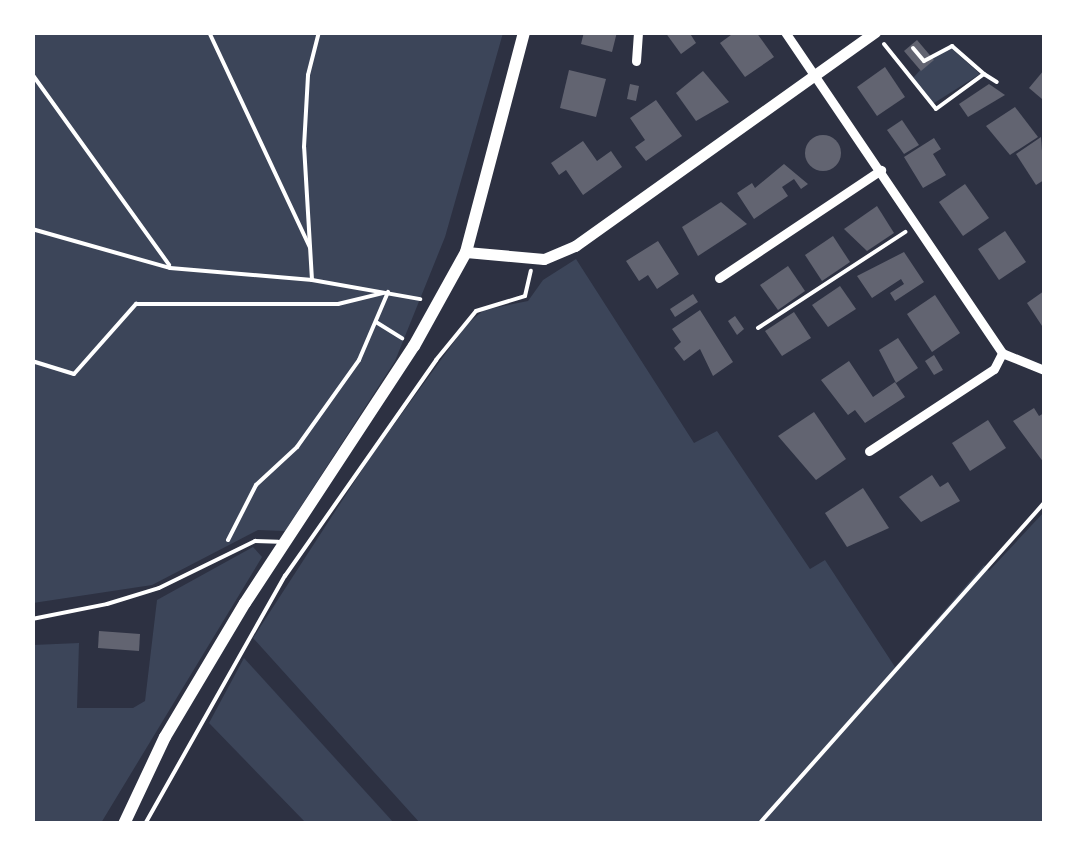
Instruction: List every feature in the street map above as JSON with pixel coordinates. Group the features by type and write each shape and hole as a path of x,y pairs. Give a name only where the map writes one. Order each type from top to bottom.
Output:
{"main road":[{"path":"124,824 166,737 283,543 414,346 466,252 524,32"}],"street":[{"path":"636,61 638,32"},
{"path":"784,32 1002,354 1044,370"},
{"path":"466,252 530,260 575,246 875,32"},
{"path":"719,278 880,170"},
{"path":"869,451 994,369 1002,354"}],"lane":[{"path":"32,619 158,588 255,541 283,543"}],"path":[{"path":"209,32 312,252"},
{"path":"312,280 304,147 308,75 319,32"},
{"path":"885,45 936,109 984,74"},
{"path":"913,48 926,64 952,46 997,82"},
{"path":"32,74 170,268"},
{"path":"758,328 917,224"},
{"path":"32,228 170,268 312,280 388,292 437,305"},
{"path":"145,824 285,576 463,324 488,303 525,296 530,260"},
{"path":"228,555 228,536 256,485 297,448 358,360 388,292"},
{"path":"32,362 74,374 136,304 338,304 388,292"},
{"path":"376,322 414,346"},
{"path":"759,824 1044,503"}],"shaded area":[{"path":"33,33 503,33 445,237 395,361 285,531 258,530 152,585 33,603"},
{"path":"951,48 980,74 931,105 913,78 931,58"},
{"path":"576,259 694,443 717,431 810,569 825,560 895,667 984,565 989,571 1044,512 1044,823 420,823 253,638 371,456 467,324 484,310 528,301 543,280"},
{"path":"253,547 262,557 101,823 33,823 33,645 79,643 77,708 133,708 145,701 157,600"},
{"path":"244,658 394,823 306,823 209,723"}],"building":[{"path":"584,32 617,32 612,52 581,44"},
{"path":"665,32 689,32 696,43 681,54"},
{"path":"735,32 756,32 774,57 745,77 720,43"},
{"path":"917,40 934,60 921,71 904,51"},
{"path":"885,67 905,97 877,116 857,87"},
{"path":"569,70 606,79 596,117 560,108"},
{"path":"1044,70 1044,96 1042,99 1029,88"},
{"path":"703,71 729,102 696,121 676,93"},
{"path":"630,84 639,86 636,101 627,99"},
{"path":"989,84 1005,95 968,117 959,104"},
{"path":"656,100 682,136 646,161 635,147 645,140 630,118"},
{"path":"1015,107 1038,137 1010,155 986,126"},
{"path":"902,120 919,145 904,154 887,130"},
{"path":"823,135 836,140 841,153 836,166 823,171 810,166 805,153 810,140"},
{"path":"1041,137 1044,180 1036,185 1016,154"},
{"path":"934,138 941,149 933,154 946,175 923,188 904,157"},
{"path":"583,141 597,161 611,151 622,167 583,195 566,170 559,175 551,163"},
{"path":"784,164 808,184 801,189 794,179 782,187 788,196 754,219 737,193 752,183 755,188"},
{"path":"965,184 989,218 963,236 939,202"},
{"path":"721,202 747,224 698,256 682,227"},
{"path":"877,206 894,233 867,251 844,229"},
{"path":"1005,231 1026,262 999,280 978,249"},
{"path":"833,236 850,262 822,281 805,255"},
{"path":"658,241 679,274 657,289 648,275 639,281 626,261"},
{"path":"904,252 924,282 895,301 890,293 904,284 901,279 872,298 857,276"},
{"path":"788,266 805,291 778,310 760,285"},
{"path":"840,286 856,309 828,327 812,305"},
{"path":"1044,291 1044,329 1027,303"},
{"path":"693,294 698,302 675,317 670,309"},
{"path":"935,295 960,333 932,352 907,314"},
{"path":"700,310 733,362 713,376 700,349 684,361 674,348 681,342 672,329"},
{"path":"794,312 811,338 782,356 765,331"},
{"path":"735,316 744,329 737,335 728,321"},
{"path":"898,338 918,368 896,383 879,350"},
{"path":"934,355 943,370 934,375 925,361"},
{"path":"849,361 873,397 895,382 905,397 865,423 855,410 848,415 821,380"},
{"path":"1034,408 1039,416 1044,413 1044,463 1013,421"},
{"path":"814,412 846,459 816,480 778,436"},
{"path":"988,420 1006,448 970,471 952,443"},
{"path":"932,475 940,487 948,482 960,501 921,522 899,497"},
{"path":"863,488 889,528 847,547 825,513"},
{"path":"99,631 140,634 139,651 98,648"}]}
